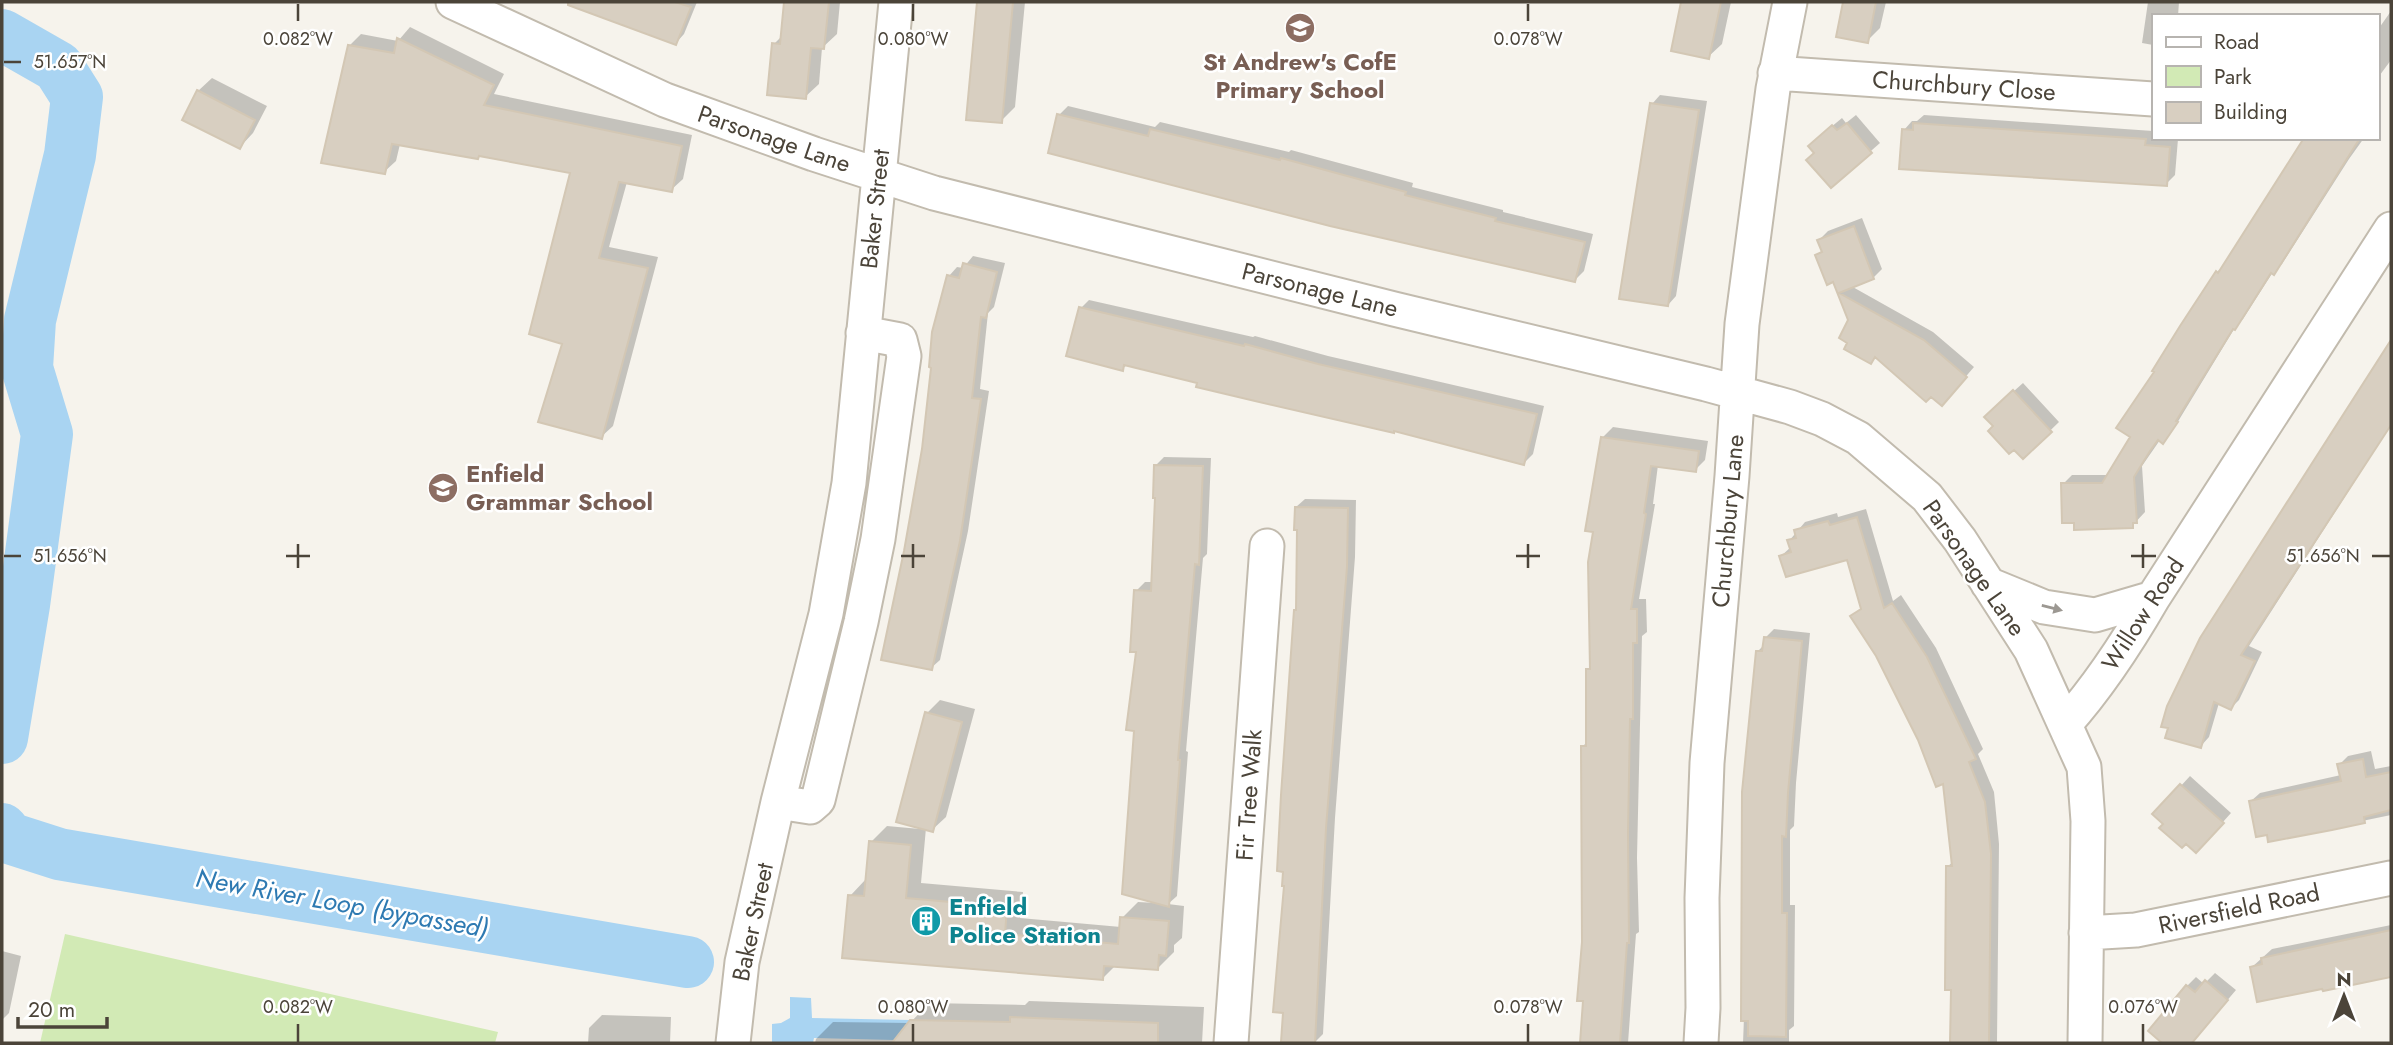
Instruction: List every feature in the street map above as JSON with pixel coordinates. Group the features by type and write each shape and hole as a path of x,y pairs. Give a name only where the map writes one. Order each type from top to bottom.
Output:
{"street":[{"name":"Parsonage Lane","path":"453,2 665,100 934,193 1737,393 1822,419 1858,439 1927,497 1960,540 2031,650 2066,724"},
{"name":"Baker Street","path":"733,1043 742,962 778,802 825,614 849,484 896,2"},
{"name":"Churchbury Lane","path":"1701,1043 1702,898 1707,763 1732,476 1742,324 1775,73 1790,2"},
{"name":"Churchbury Close","path":"1775,73 2152,99"},
{"name":"Willow Road","path":"2066,724 2106,673 2391,229"},
{"path":"778,802 810,807 818,800 878,539 904,356 900,340 863,333"},
{"name":"Fir Tree Walk","path":"1231,1043 1267,546"},
{"path":"1988,584 2044,607 2095,615 2153,598"},
{"path":"825,614 861,622"},
{"path":"2066,724 2084,767 2087,790 2085,1043"},
{"name":"Riversfield Road","path":"2086,933 2136,930 2391,878"},
{"path":"709,1043 714,1032 737,1008"}],"green space":[{"path":"65,934 498,1032 495,1043 40,1043"}],"water":[{"path":"790,997 811,998 812,1018 910,1020 894,1040 814,1038 813,1043 772,1043 772,1024 790,1018"}],"building":[{"path":"568,2 675,2 691,7 676,45 568,5"},
{"path":"784,2 829,2 824,49 811,48 806,99 767,95 772,43 780,44"},
{"path":"977,2 1013,2 1002,123 966,120"},
{"path":"1681,2 1721,2 1709,59 1671,51"},
{"path":"1843,2 1876,2 1868,43 1836,37"},
{"path":"397,38 494,85 484,105 682,146 672,192 619,182 599,258 648,268 602,439 538,422 562,344 529,334 570,173 479,156 478,159 392,144 385,174 321,163 348,45 394,53"},
{"path":"197,90 255,120 240,149 182,120"},
{"path":"1650,103 1699,110 1668,306 1619,299"},
{"path":"1057,114 1148,136 1150,129 1280,160 1281,158 1406,192 1405,195 1496,218 1495,221 1585,242 1575,282 1330,226 1048,153"},
{"path":"1847,123 1872,153 1831,188 1806,160 1814,153 1808,146 1832,125 1837,130"},
{"path":"1913,123 2146,139 2145,145 2170,147 2167,186 1899,169 1902,129 1913,130"},
{"path":"2303,140 2359,140 2274,275 2271,273 2235,330 2233,329 2176,421 2178,422 2163,444 2158,440 2134,477 2137,523 2133,523 2133,528 2074,530 2074,523 2062,523 2061,483 2102,483 2130,437 2116,428 2216,271 2218,273"},
{"path":"1854,226 1874,279 1839,293 1924,340 1967,377 1942,406 1931,397 1926,402 1875,357 1871,364 1844,349 1847,343 1839,338 1848,320 1833,282 1827,285 1815,255 1822,252 1817,240"},
{"path":"963,263 997,272 986,318 981,317 972,398 981,399 960,541 932,670 881,660 922,449 932,332 947,275 959,278"},
{"path":"1079,307 1537,414 1524,465 1394,431 1196,387 1197,383 1124,365 1123,371 1066,356"},
{"path":"2391,340 2391,425 2241,655 2255,661 2231,710 2214,702 2201,748 2165,738 2168,728 2161,727 2167,706 2200,638"},
{"path":"2013,390 2052,432 2023,459 2014,450 2009,454 1988,431 1993,426 1984,417"},
{"path":"1601,437 1699,451 1696,472 1651,466 1631,609 1637,609 1637,643 1633,643 1633,719 1630,719 1629,943 1620,1043 1580,1043 1583,1001 1577,1001 1582,942 1581,746 1586,746 1586,669 1590,669 1588,562 1593,532 1585,531"},
{"path":"1154,465 1203,466 1199,565 1195,564 1178,760 1169,907 1122,894 1134,731 1126,730 1136,652 1130,652 1134,590 1151,591"},
{"path":"1295,507 1348,508 1347,567 1326,828 1315,1043 1281,1042 1283,1013 1273,1012 1284,886 1283,872 1277,871 1296,610"},
{"path":"1857,517 1884,608 1892,603 1927,657 1976,759 1969,762 1985,802 1991,854 1989,1043 1950,1043 1951,990 1945,990 1946,866 1952,866 1943,784 1936,787 1918,740 1876,656 1850,616 1861,609 1847,560 1786,577 1779,556 1791,552 1787,540 1796,538 1794,530 1828,521 1830,525"},
{"path":"1764,637 1802,641 1786,837 1782,836 1782,913 1787,913 1786,1037 1748,1036 1748,1021 1741,1021 1742,792 1756,651 1762,651"},
{"path":"925,712 962,722 933,832 896,822"},
{"path":"2363,759 2366,777 2391,772 2391,810 2364,817 2365,823 2332,830 2268,842 2267,835 2256,837 2249,801 2341,781 2337,764"},
{"path":"2180,784 2224,823 2196,853 2186,844 2182,848 2159,828 2163,824 2152,814"},
{"name":"Enfield Police Station","path":"869,841 911,845 906,898 1007,907 1005,934 1118,944 1120,917 1169,921 1166,956 1159,955 1158,970 1104,966 1103,980 842,958 848,895 864,896"},
{"path":"2391,930 2391,977 2257,1002 2250,967 2262,964 2261,958"},
{"path":"2205,980 2228,1000 2192,1043 2162,1043 2148,1031 2186,985 2195,992"},
{"path":"1010,1017 1158,1023 1158,1043 892,1043 910,1020 1010,1022"}],"waterway":[{"name":"New River Loop (bypassed)","path":"2,35 58,67 77,97 70,155 30,320 27,368 47,434 24,605 2,738"},
{"name":"New River Loop (bypassed)","path":"2,829 9,838 59,854 688,962"}],"place":[{"name":"St Andrew's CofE Primary School","path":"1300,28"},
{"name":"Enfield Grammar School","path":"443,488"},
{"name":"Enfield Police Station","path":"926,921"}]}
